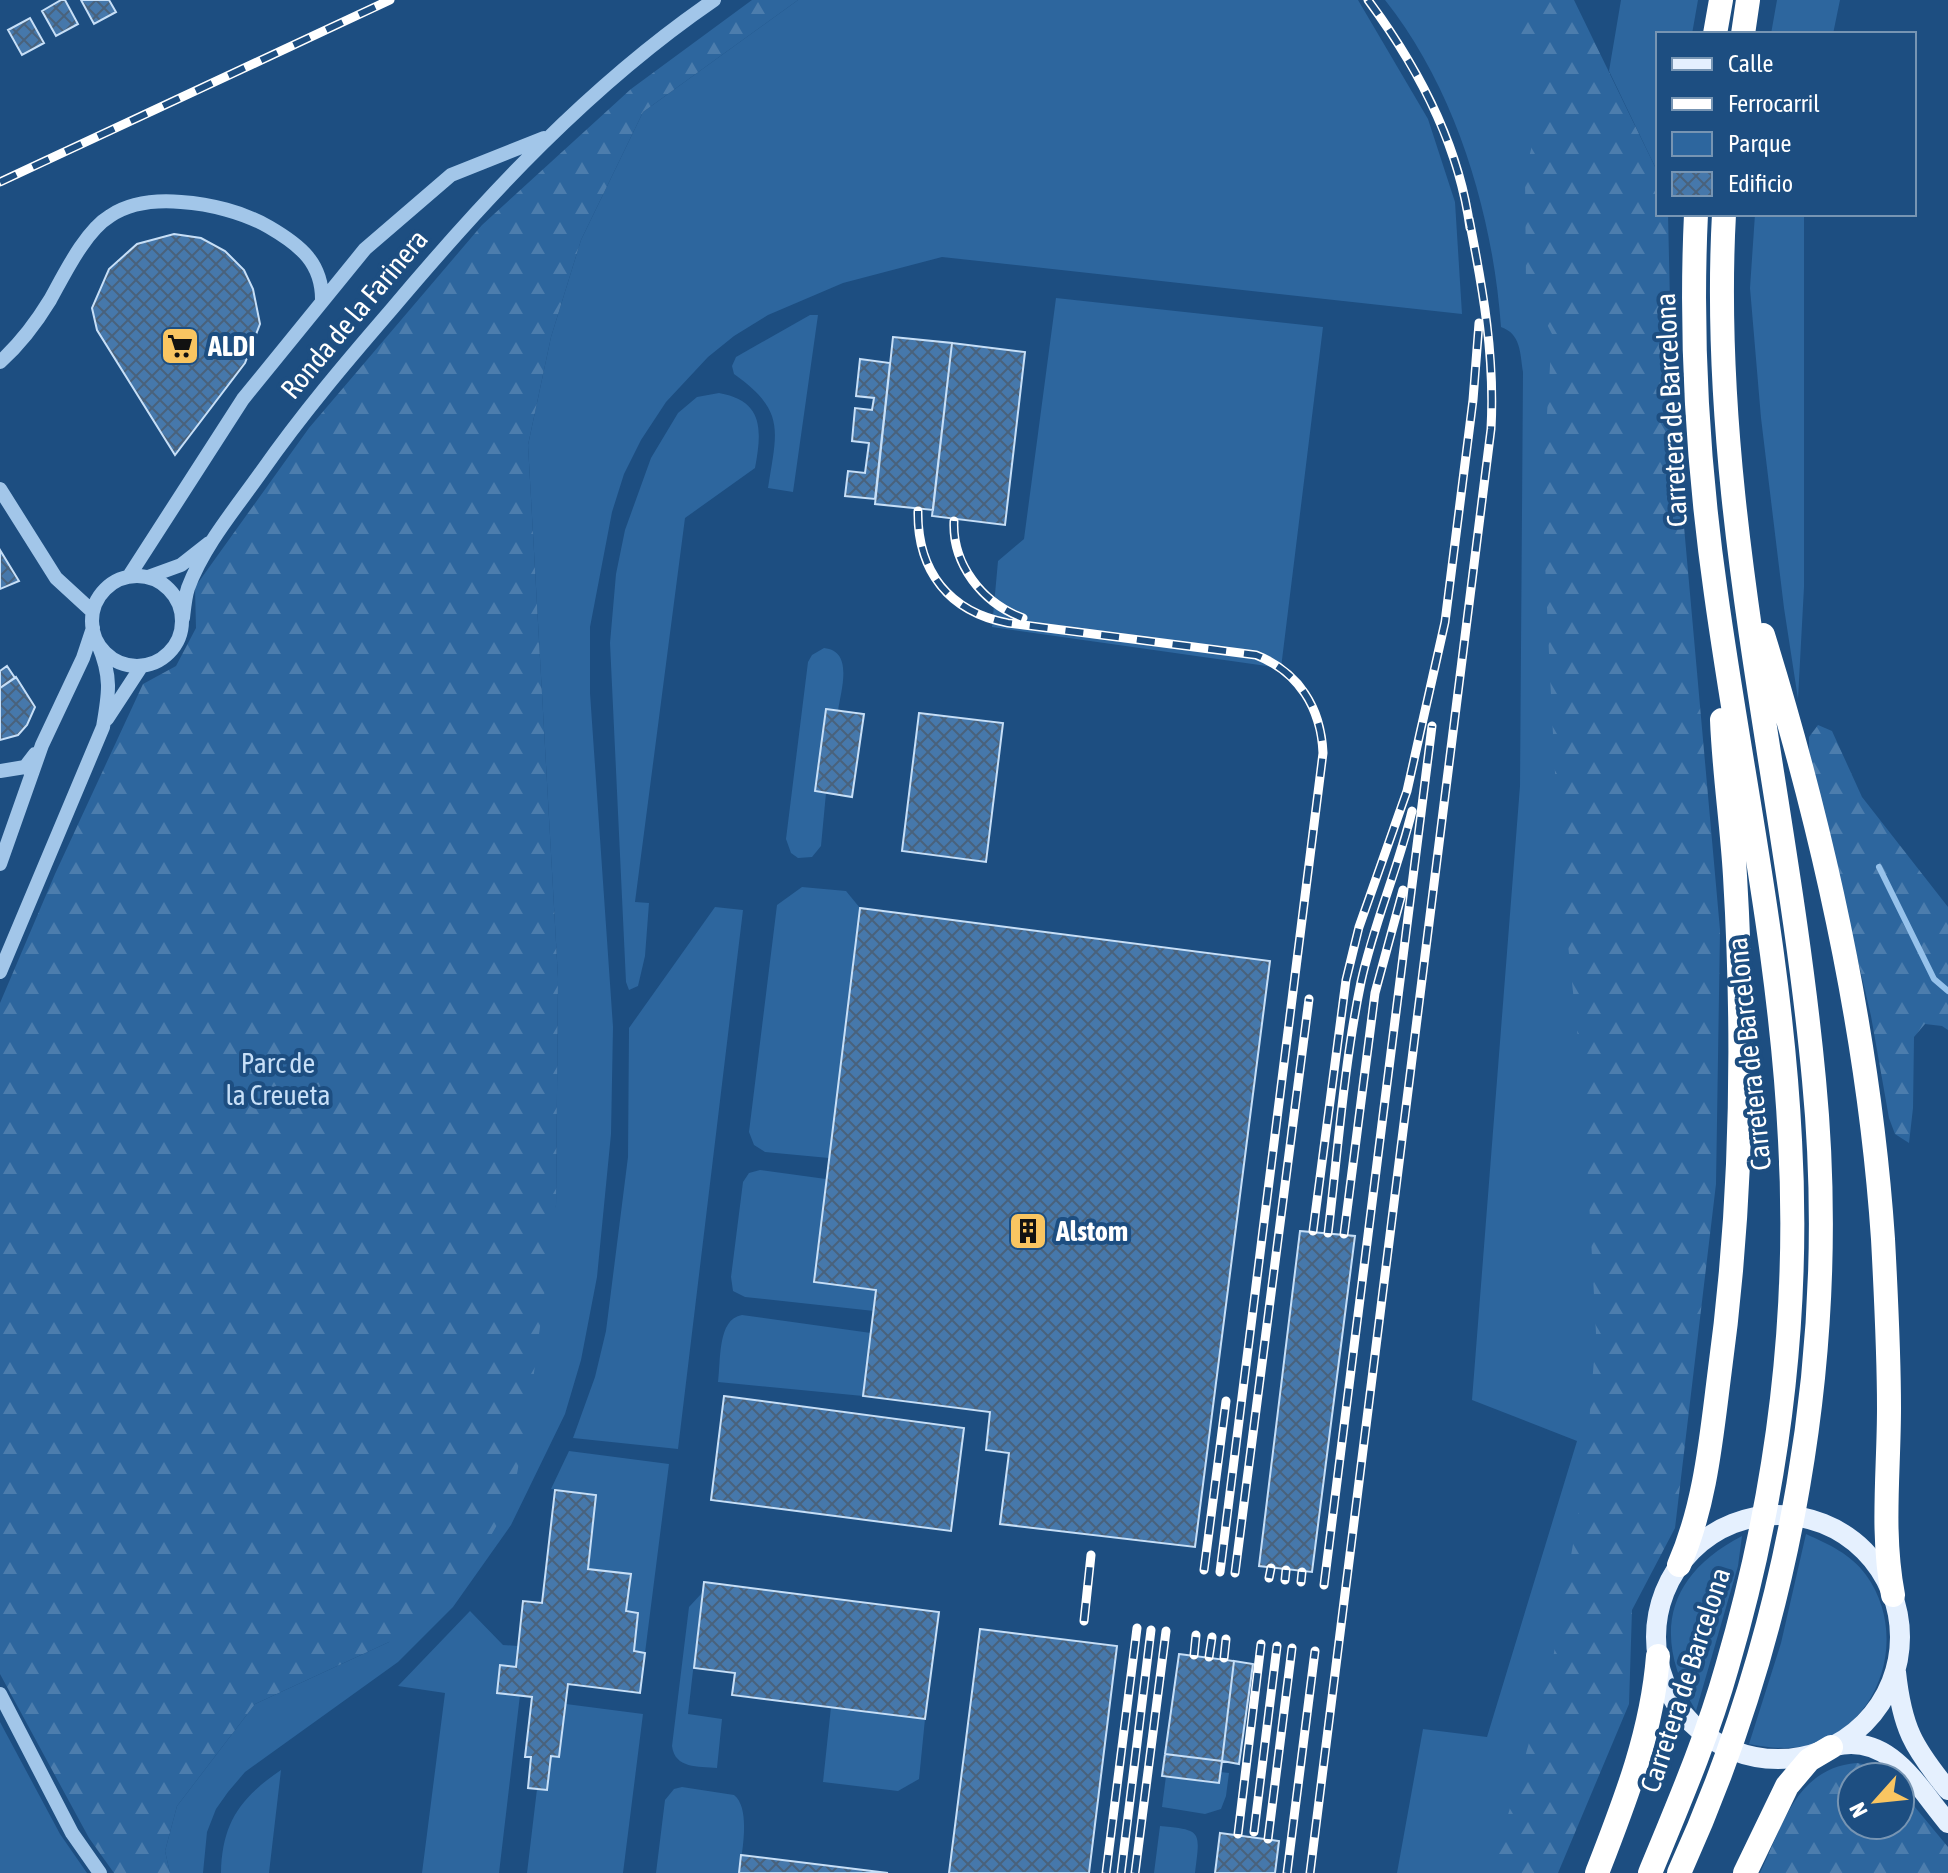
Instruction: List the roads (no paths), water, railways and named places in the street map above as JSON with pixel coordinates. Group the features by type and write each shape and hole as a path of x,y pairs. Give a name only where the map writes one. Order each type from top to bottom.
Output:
{"highway":[{"path":"1715,32 1721,0"},
{"path":"1743,32 1748,0"},
{"name":"Carretera de Barcelona","path":"1650,1873 1693,1767 1736,1636 1771,1481 1789,1327 1793,1206 1790,1137 1776,994 1715,593 1696,400 1696,216"},
{"name":"Carretera de Barcelona","path":"1679,1873 1718,1780 1760,1654 1799,1481 1815,1356 1821,1218 1815,1083 1741,568 1723,391 1721,296 1724,216"},
{"path":"1741,568 1787,714 1819,833 1845,951 1868,1090 1886,1294 1889,1409 1886,1553 1893,1595"},
{"path":"1679,1565 1698,1514 1710,1441 1728,1299 1739,1151 1741,1031 1737,906 1723,753 1715,593"},
{"path":"1597,1873 1640,1757 1651,1717 1658,1656"},
{"path":"1745,1873 1787,1786 1809,1760 1831,1747"}],"main road":[{"path":"1948,1790 1910,1738 1902,1715 1896,1672 1900,1634 1893,1595 1879,1567 1854,1541 1808,1517 1785,1513 1761,1516 1727,1526 1701,1542 1679,1565 1659,1611 1658,1656 1665,1681 1686,1719 1722,1747 1765,1759 1806,1756 1831,1747 1859,1743 1882,1751 1895,1760 1948,1823"},
{"path":"1831,1747 1876,1711 1896,1672"}],"street":[{"name":"Ronda de la Farinera","path":"183,618 187,589 213,540 312,403 438,254 513,172 552,135 650,49 714,0"},
{"name":"Ronda de la Farinera","path":"129,576 243,399 365,249 451,175 552,135"},
{"path":"0,362 17,347 78,250 109,216 151,200 208,203 266,225 305,251 322,285 322,302"},
{"path":"0,489 56,578 93,612"},
{"name":"Ronda de la Farinera","path":"148,577 181,565 213,540"},
{"path":"98,644 109,657 125,665 141,667 158,662 171,652 180,637 183,618 177,600 165,585 148,577 129,576 111,584 100,596 93,612 93,628 98,644 107,665 110,687 103,727"},
{"path":"0,864 42,745 83,658 93,628"},
{"path":"0,972 103,727 141,667"},
{"path":"0,771 25,767 42,745"},
{"path":"0,1694 72,1833 100,1873"}],"waterway":[{"path":"1879,867 1934,979 1948,991"}],"railway":[{"path":"0,182 390,0"},
{"path":"1368,0 1419,79 1446,137 1470,228"},
{"path":"1310,1873 1491,429 1489,349 1469,219"},
{"path":"1313,1231 1346,980 1359,927 1407,791 1445,622 1473,400 1479,323"},
{"path":"918,511 919,533 930,570 953,599 969,609 1008,623 1256,655 1271,662 1296,682 1318,721 1323,753 1220,1572"},
{"path":"954,521 958,552 972,580 995,603 1023,618"},
{"path":"1324,1585 1432,726"},
{"path":"1328,1233 1346,1076 1361,982 1412,811"},
{"path":"1344,1234 1375,993 1403,890"},
{"path":"1235,1573 1309,999"},
{"path":"1204,1570 1226,1401"},
{"path":"1084,1621 1091,1555"},
{"path":"1269,1578 1271,1568"},
{"path":"1285,1580 1286,1570"},
{"path":"1301,1582 1302,1572"},
{"path":"1106,1873 1137,1628"},
{"path":"1121,1873 1151,1630"},
{"path":"1135,1873 1166,1631"},
{"path":"1194,1655 1196,1635"},
{"path":"1209,1657 1212,1637"},
{"path":"1224,1658 1226,1639"},
{"path":"1238,1834 1261,1644"},
{"path":"1254,1832 1277,1646"},
{"path":"1268,1839 1292,1648"},
{"path":"1287,1873 1315,1651"}],"place":[{"name":"ALDI","path":"180,346"},
{"name":"Alstom","path":"1028,1231"}],"park label":[{"name":"Parc de la Creueta","path":"278,1079"}]}
